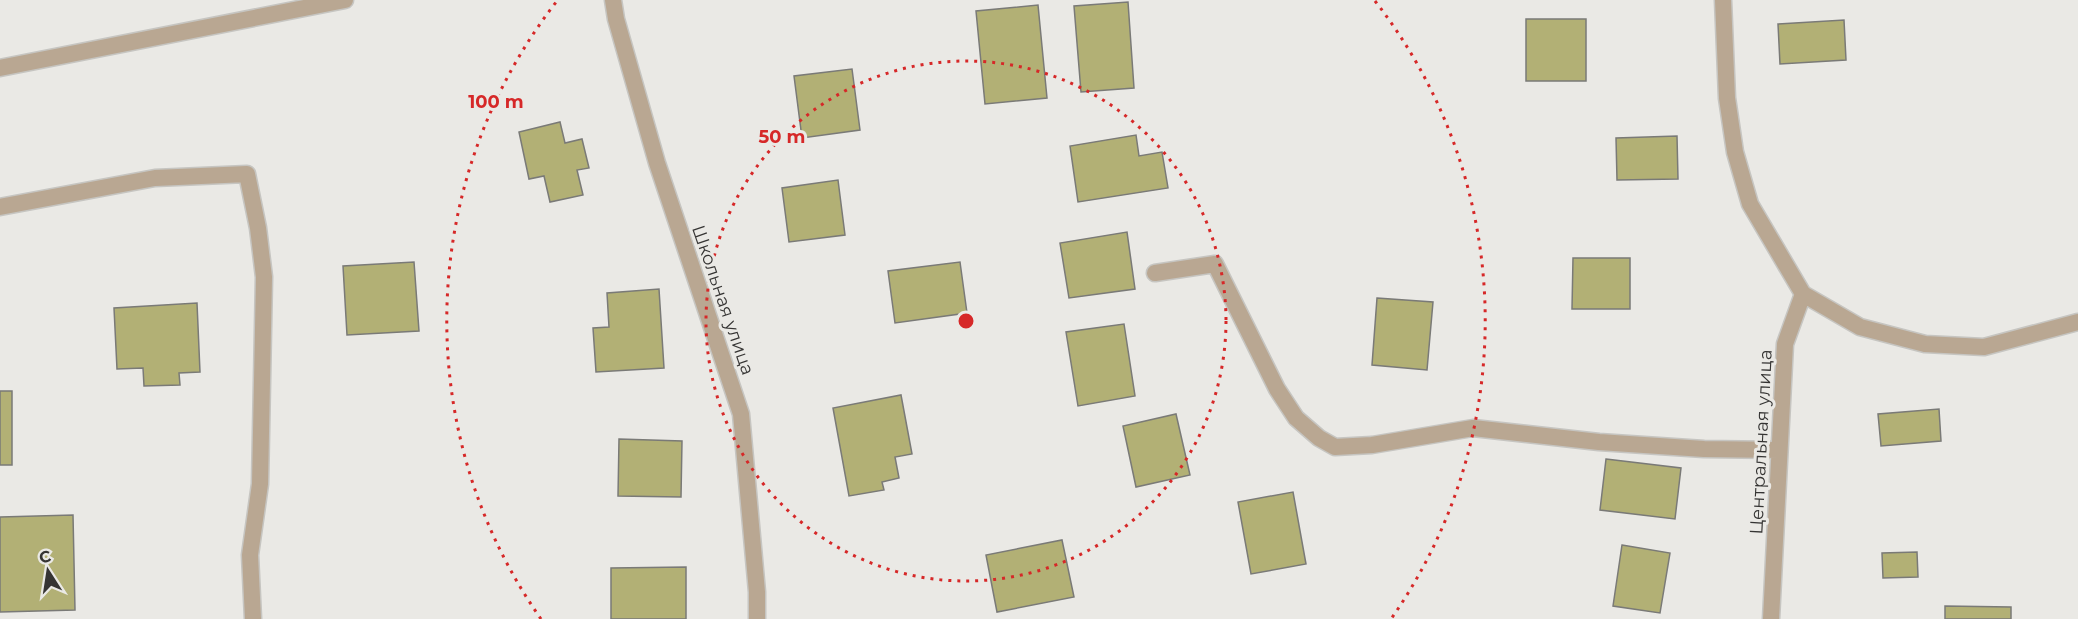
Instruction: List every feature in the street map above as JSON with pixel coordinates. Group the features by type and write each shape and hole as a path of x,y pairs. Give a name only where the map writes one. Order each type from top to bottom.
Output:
{"street":[{"path":"0,68 345,0"},
{"name":"Школьная улица","path":"613,0 616,19 657,163 741,414 757,592 757,619"},
{"path":"1723,0 1727,98 1735,152 1750,204 1803,294 1860,327 1925,344 1984,347 2078,322"},
{"path":"0,207 155,178 247,174 258,228 264,277 260,484 250,555 253,619"},
{"path":"1155,273 1215,264 1277,389 1296,418 1319,438 1335,447 1372,445 1473,428 1599,442 1779,450"},
{"name":"Центральная улица","path":"1771,619 1785,344 1803,294"}],"building":[{"path":"1128,2 1134,88 1081,92 1074,6"},
{"path":"1038,5 1047,98 985,104 976,11"},
{"path":"1526,19 1586,19 1586,81 1526,81"},
{"path":"1844,20 1846,60 1780,64 1778,24"},
{"path":"852,69 860,130 802,138 794,76"},
{"path":"560,122 565,143 582,139 589,168 577,170 583,195 550,202 544,176 529,179 519,132"},
{"path":"1136,135 1139,156 1162,152 1168,188 1078,202 1070,146"},
{"path":"1677,136 1678,179 1617,180 1616,138"},
{"path":"838,180 845,235 789,242 782,188"},
{"path":"1127,232 1135,289 1069,298 1060,243"},
{"path":"1573,258 1630,258 1630,309 1572,309"},
{"path":"414,262 419,331 347,335 343,266"},
{"path":"960,262 967,313 895,323 888,271"},
{"path":"659,289 664,368 596,372 593,328 609,327 607,293"},
{"path":"1377,298 1433,302 1427,370 1372,365"},
{"path":"197,303 200,372 179,373 180,385 144,386 143,368 117,369 114,308"},
{"path":"1124,324 1135,396 1078,406 1066,332"},
{"path":"0,391 12,391 12,465 0,465"},
{"path":"901,395 912,454 895,457 899,478 882,482 884,490 849,496 833,408"},
{"path":"1939,409 1941,441 1881,446 1878,414"},
{"path":"1176,414 1190,475 1136,487 1123,426"},
{"path":"619,439 682,441 681,497 618,496"},
{"path":"1606,459 1681,468 1675,519 1600,510"},
{"path":"1293,492 1306,564 1251,574 1238,502"},
{"path":"73,515 75,610 0,612 0,517"},
{"path":"1062,540 1074,597 997,612 986,555"},
{"path":"1622,545 1670,553 1660,613 1613,606"},
{"path":"1917,552 1918,577 1883,578 1882,553"},
{"path":"686,567 686,619 611,619 611,568"},
{"path":"1945,606 2011,607 2011,619 1945,619"}]}
